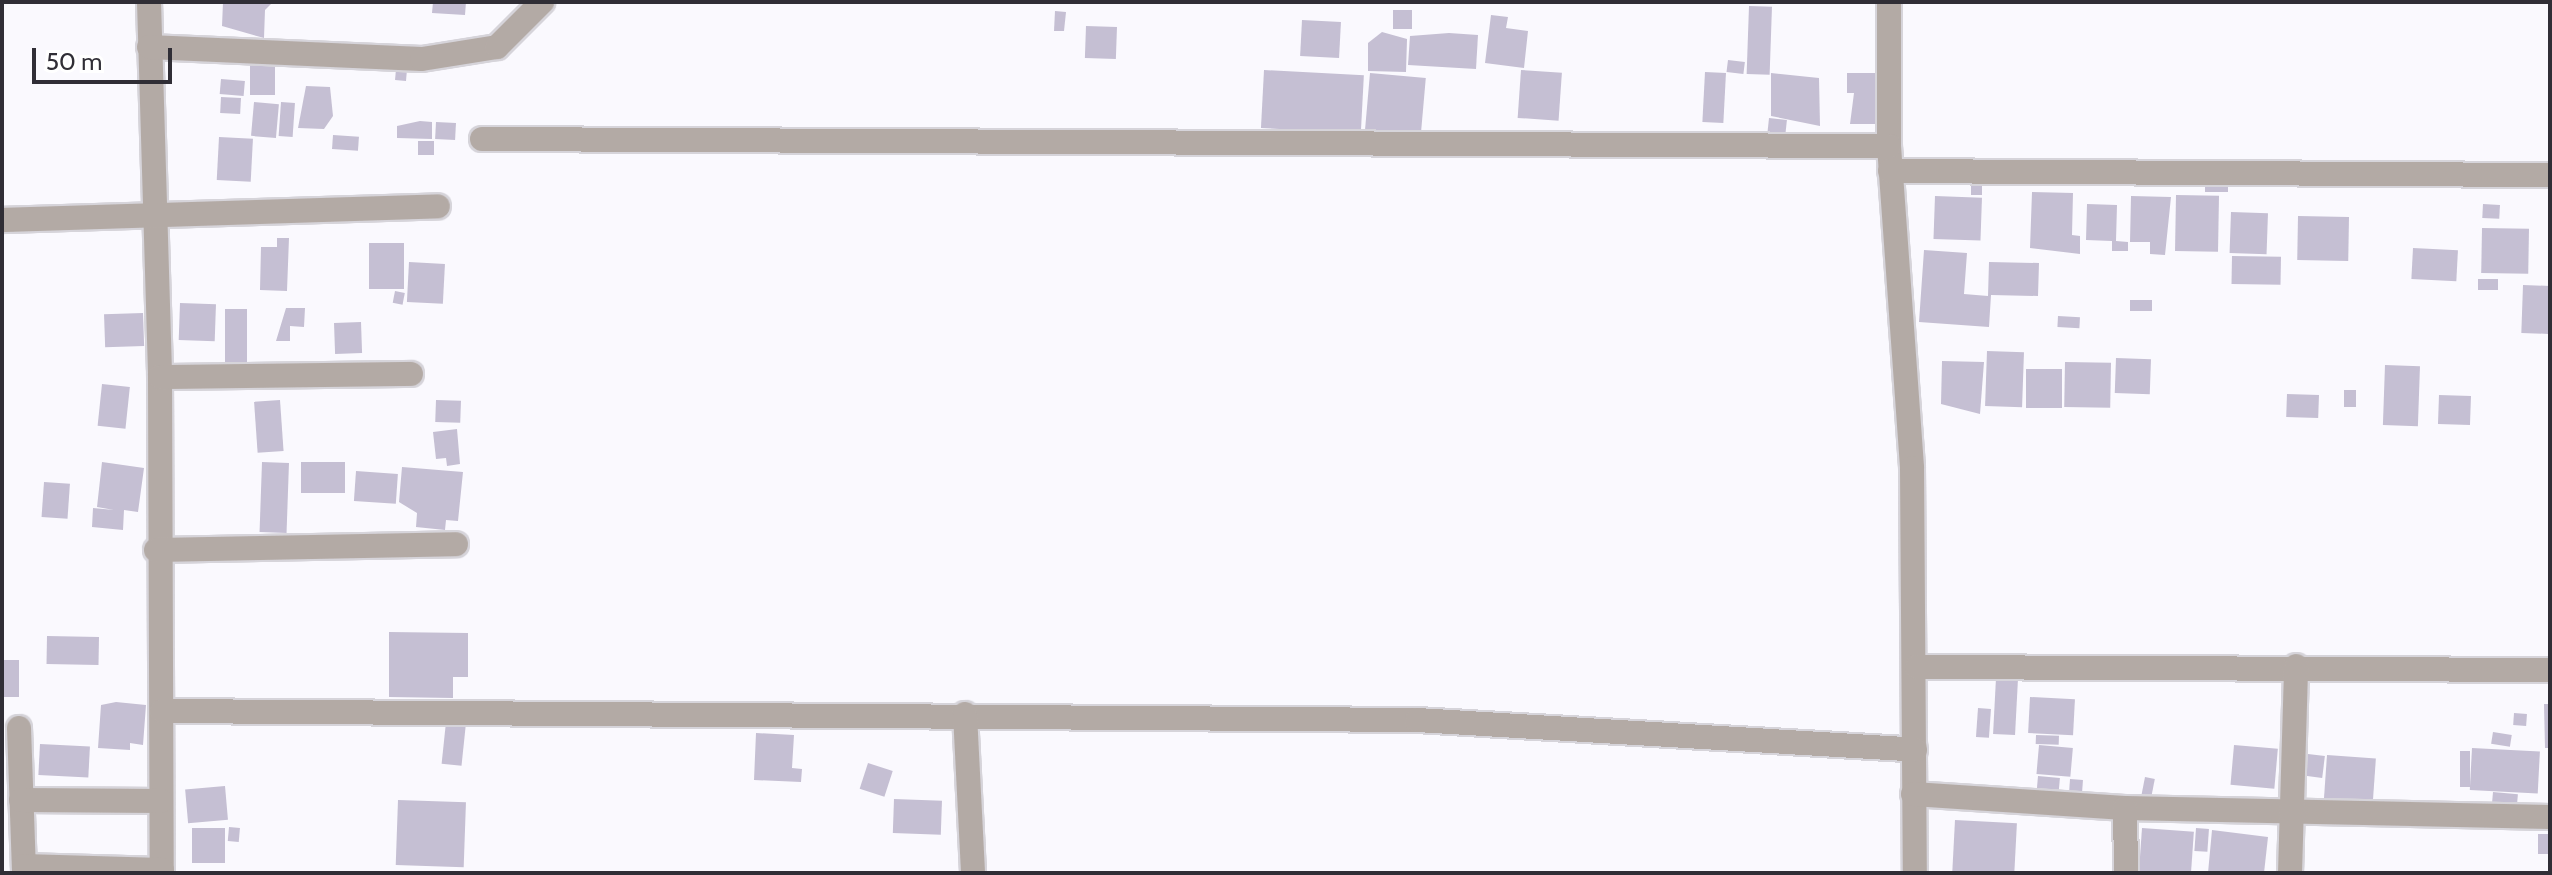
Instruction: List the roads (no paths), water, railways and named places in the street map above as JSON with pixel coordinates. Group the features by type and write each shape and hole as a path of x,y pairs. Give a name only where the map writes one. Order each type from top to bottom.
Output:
{"street":[{"path":"19,728 24,869 162,872 162,711 156,550 160,377 152,216 149,2"},
{"path":"149,47 422,59 497,47 542,2"},
{"path":"1889,2 1889,159 1912,468 1917,667 1913,794 1915,873"},
{"path":"482,139 1889,159 2550,175"},
{"path":"2,220 438,206"},
{"path":"160,377 411,374"},
{"path":"156,550 456,544"},
{"path":"1917,667 2296,666 2550,670"},
{"path":"2290,873 2295,809 2296,666"},
{"path":"162,711 965,714 1417,720 1915,750"},
{"path":"965,714 973,873"},
{"path":"1913,794 2125,808 2295,809 2550,817"},
{"path":"21,800 161,801"},
{"path":"2125,808 2126,873"}]}
